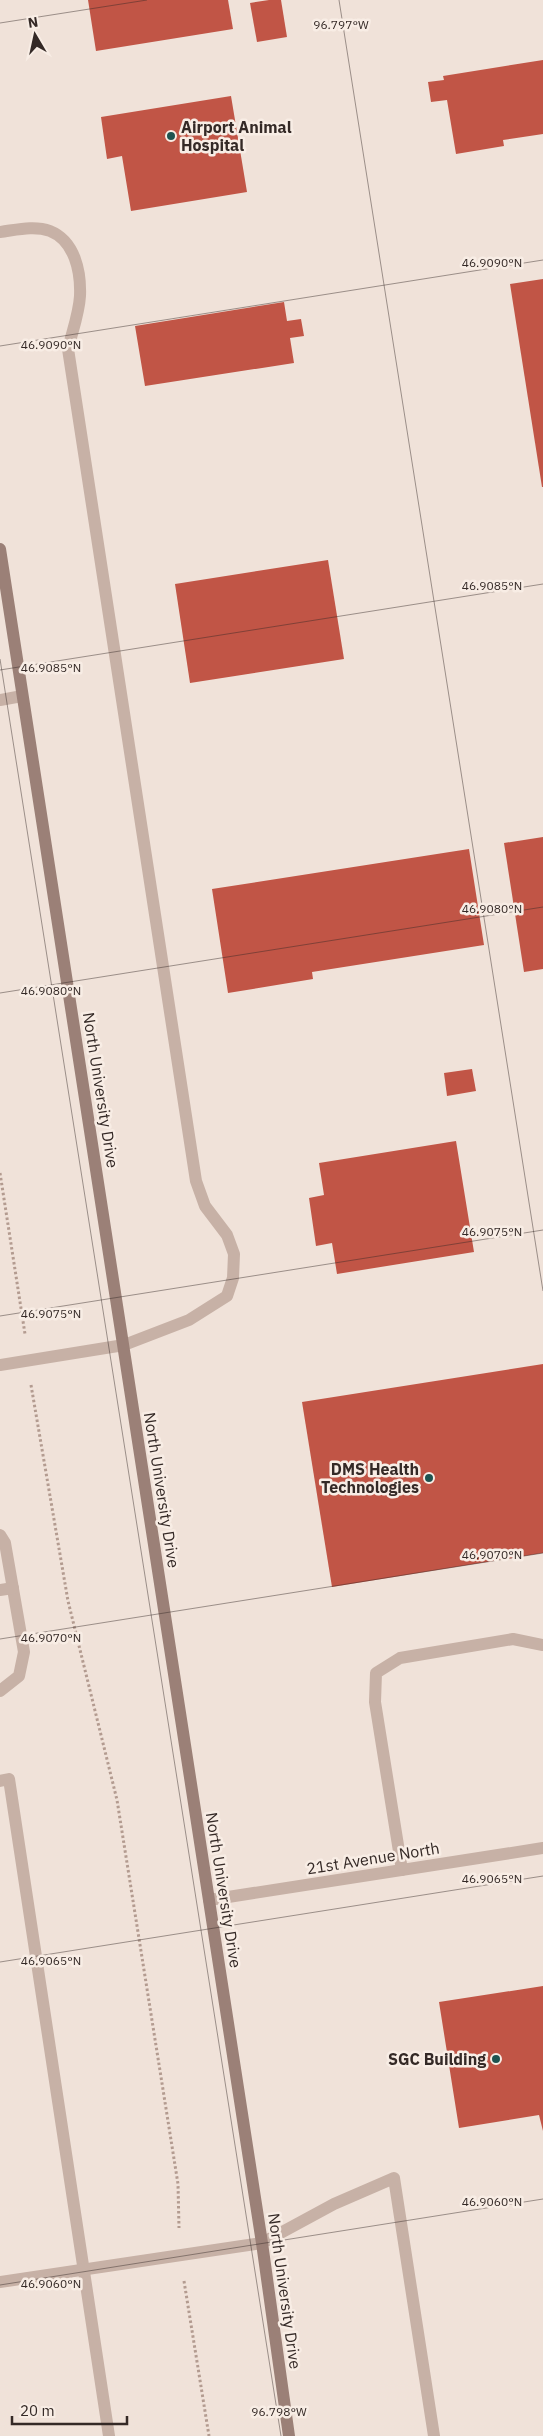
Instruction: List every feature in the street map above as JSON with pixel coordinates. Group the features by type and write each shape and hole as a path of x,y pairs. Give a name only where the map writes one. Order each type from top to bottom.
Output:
{"main road":[{"name":"North University Drive","path":"0,549 262,2243 289,2436"}],"street":[{"path":"0,232 27,228 50,231 61,238 74,253 79,274 80,298 68,349 196,1182 205,1206 227,1235 234,1254 233,1278 227,1296 189,1320 124,1346 0,1365"},
{"path":"0,700 22,696"},
{"path":"0,1535 5,1543 6,1589 24,1652 19,1676 0,1692"},
{"path":"402,1870 375,1702 376,1673 400,1658 513,1639 543,1645"},
{"path":"0,1780 9,1779 109,2436"},
{"name":"21st Avenue North","path":"209,1900 543,1848"},
{"path":"0,2282 262,2243 334,2204 394,2178 434,2436"}],"path":[{"path":"0,1173 32,1390 68,1600 117,1800 178,2184 180,2254 209,2436"}],"building":[{"path":"88,0 228,0 233,29 96,51"},
{"path":"281,0 287,37 257,42 250,3"},
{"path":"543,60 543,134 503,140 504,146 456,154 447,100 431,102 428,82 444,80 443,76"},
{"name":"Airport Animal Hospital","path":"231,96 247,192 131,211 122,156 107,159 101,117"},
{"path":"543,279 543,487 542,487 510,284"},
{"path":"284,302 287,321 301,319 304,336 290,338 294,363 145,386 135,326"},
{"path":"328,560 344,659 190,683 175,584"},
{"path":"543,837 543,969 524,972 504,843"},
{"path":"469,849 484,945 312,972 313,979 228,993 212,889"},
{"path":"472,1069 476,1091 447,1096 444,1073"},
{"path":"456,1141 474,1252 337,1274 332,1243 316,1246 309,1198 324,1195 319,1163"},
{"name":"DMS Health Technologies","path":"543,1364 543,1553 332,1587 302,1402"},
{"name":"SGC Building","path":"543,1986 543,2131 539,2115 459,2128 439,2002"}],"place":[{"name":"Airport Animal Hospital","path":"171,136"},
{"name":"DMS Health Technologies","path":"429,1478"},
{"name":"SGC Building","path":"496,2059"}]}
